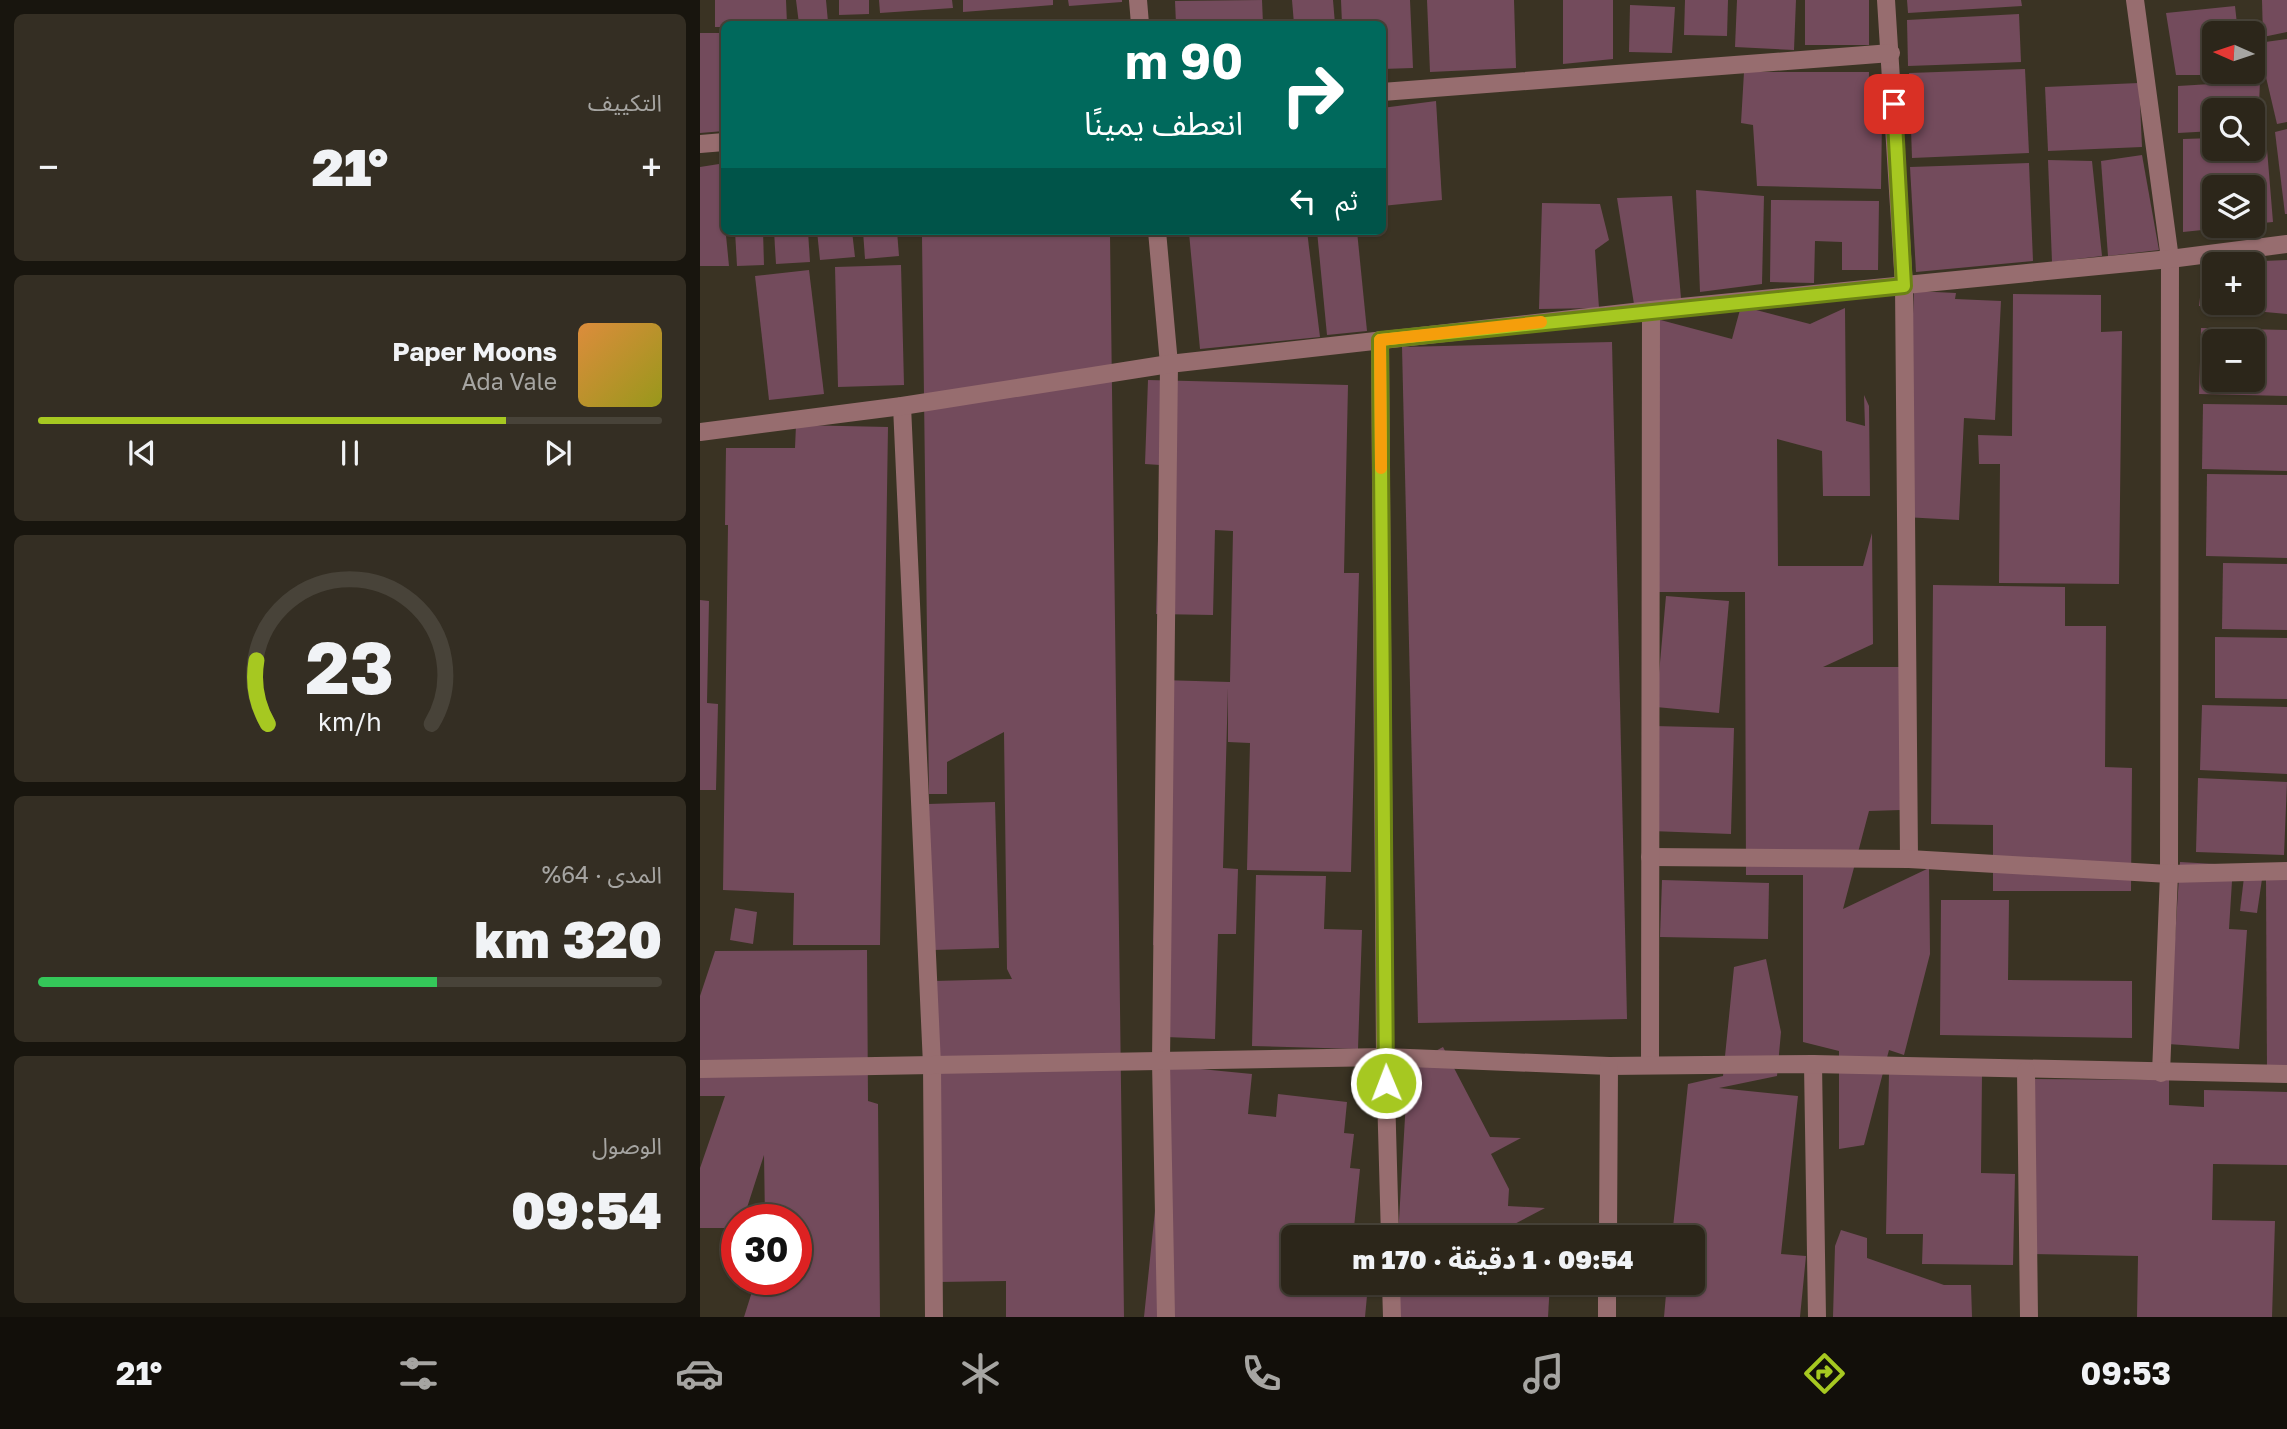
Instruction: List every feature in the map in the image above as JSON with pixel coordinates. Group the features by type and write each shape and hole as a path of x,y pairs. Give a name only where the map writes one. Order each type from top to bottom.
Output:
{"street":[{"path":"1138,0 1140,21"},
{"path":"1886,0 1904,286 1909,859"},
{"path":"2135,0 2170,259 2169,874 2161,1073"},
{"path":"1386,92 1891,53"},
{"path":"700,144 721,142"},
{"path":"1157,235 1169,364 1161,1061 1166,1317"},
{"path":"700,432 902,406 1169,364 1651,310 2170,259 2287,244"},
{"path":"1650,1065 1651,310"},
{"path":"1380,340 1385,1057 1390,1225"},
{"path":"902,406 932,1065 934,1317"},
{"path":"1650,857 1909,859 2169,874 2287,871"},
{"path":"700,1069 1385,1057 1609,1066 1813,1064 2026,1071 2287,1074"},
{"path":"1813,1064 1817,1317"},
{"path":"1608,1225 1609,1066"},
{"path":"2026,1071 2029,1317"},
{"path":"1391,1295 1392,1317"},
{"path":"1607,1295 1607,1317"}],"building":[{"path":"715,0 786,0 787,21 721,21 721,27 715,27"},
{"path":"796,0 826,0 828,21 799,21"},
{"path":"839,0 869,0 869,14 839,15"},
{"path":"879,0 952,0 953,8 880,13"},
{"path":"963,0 1053,0 1053,5 963,12"},
{"path":"1068,0 1122,0 1122,2 1069,6"},
{"path":"1262,0 1263,21 1176,21 1175,1"},
{"path":"1292,0 1333,0 1335,21 1294,21"},
{"path":"1341,0 1410,0 1413,68 1386,69 1386,21 1342,21"},
{"path":"1427,0 1514,0 1516,68 1430,72"},
{"path":"1563,0 1613,0 1613,59 1563,64"},
{"path":"1685,0 1728,0 1727,36 1684,35"},
{"path":"1737,0 1796,0 1794,50 1735,47"},
{"path":"1805,0 1869,0 1869,45 1805,45"},
{"path":"1907,0 2021,0 2022,6 1908,13"},
{"path":"2262,0 2287,0 2287,32 2265,37 2265,21 2263,21"},
{"path":"1630,5 1675,7 1672,53 1629,52"},
{"path":"2235,6 2237,21 2202,21 2202,75 2176,75 2166,13"},
{"path":"2019,14 2021,62 1908,66 1907,20"},
{"path":"700,33 721,33 721,131 700,133"},
{"path":"2287,39 2287,122 2277,124 2265,73 2265,42"},
{"path":"2025,69 2029,153 1912,158 1909,73"},
{"path":"1744,72 1869,72 1868,118 1882,119 1881,189 1757,186 1753,125 1741,123"},
{"path":"2139,83 2142,147 2048,151 2045,87"},
{"path":"2260,84 2259,98 2202,98 2202,132 2178,133 2178,86"},
{"path":"1436,101 1442,200 1386,206 1386,107"},
{"path":"2287,129 2287,214 2285,214 2275,132"},
{"path":"2265,137 2273,222 2265,223 2265,175 2202,175 2202,230 2183,232 2183,139 2202,138 2202,161 2265,161"},
{"path":"2142,155 2159,250 2108,256 2101,161"},
{"path":"2048,160 2092,161 2102,256 2052,262"},
{"path":"2029,163 2033,261 1916,272 1910,167"},
{"path":"719,164 721,235 726,235 729,266 700,266 700,167"},
{"path":"1696,190 1764,196 1762,284 1700,292"},
{"path":"1672,196 1681,298 1634,304 1617,198"},
{"path":"1771,200 1879,201 1878,270 1842,270 1842,242 1815,241 1814,283 1770,282"},
{"path":"1542,203 1600,204 1609,240 1595,250 1599,308 1539,309"},
{"path":"735,235 763,235 764,265 737,266"},
{"path":"774,235 808,235 810,262 776,264"},
{"path":"817,235 852,235 855,257 820,260"},
{"path":"863,235 897,235 899,256 865,259"},
{"path":"1110,235 1124,1317 1006,1317 1006,1281 938,1282 934,981 1012,979 1007,969 1004,732 947,762 947,794 929,794 922,237"},
{"path":"1189,235 1307,235 1320,337 1200,349"},
{"path":"1317,235 1357,235 1367,331 1327,335"},
{"path":"2287,260 2287,314 2265,312 2265,261"},
{"path":"901,265 904,385 838,387 835,267"},
{"path":"809,270 824,394 769,400 755,276"},
{"path":"2202,281 2202,306 2199,306"},
{"path":"1914,291 1956,293 1955,299 2001,301 1995,420 1964,418 1959,520 1904,517"},
{"path":"2013,294 2101,295 2101,332 2122,331 2119,584 1999,583 2000,464 1979,464 1978,435 2012,436"},
{"path":"1741,306 1810,324 1845,308 1846,421 1865,426 1864,395 1869,406 1870,496 1823,496 1822,451 1777,439 1778,566 1863,566 1872,533 1873,644 1823,667 1900,667 1901,810 1869,811 1843,909 1929,868 1930,954 1904,1055 1889,1050 1864,1145 1839,1149 1839,1051 1803,1042 1803,875 1746,875 1745,592 1654,592 1653,318 1732,339"},
{"path":"2201,328 2244,329 2202,329 2202,392 2265,392 2265,329 2287,330 2287,396 2199,394"},
{"path":"1612,342 1627,1019 1418,1023 1402,347"},
{"path":"1148,380 1348,385 1344,573 1359,573 1351,872 1247,870 1250,743 1228,742 1228,688 1223,868 1238,869 1236,934 1218,934 1215,1039 1166,1037 1169,946 1153,945 1161,680 1230,682 1233,531 1215,530 1213,615 1156,614 1160,465 1145,464"},
{"path":"2203,404 2287,405 2287,471 2202,469"},
{"path":"796,425 888,427 880,945 793,945 794,893 723,890 728,525 725,525 726,448 795,448"},
{"path":"2207,474 2287,475 2287,558 2206,556"},
{"path":"2223,563 2287,564 2287,630 2222,629"},
{"path":"1933,585 2065,587 2065,626 2106,626 2105,767 2132,768 2131,891 1993,891 1993,825 1931,824"},
{"path":"1666,596 1729,601 1719,713 1656,707"},
{"path":"700,600 709,601 707,703 718,704 716,790 700,790"},
{"path":"2215,637 2287,638 2287,699 2215,698"},
{"path":"2202,705 2287,707 2287,774 2200,770"},
{"path":"1654,726 1734,728 1731,834 1651,831"},
{"path":"2198,778 2287,782 2284,855 2196,852"},
{"path":"995,802 999,948 933,950 928,804"},
{"path":"2180,862 2233,865 2229,929 2247,930 2239,1049 2168,1044"},
{"path":"1256,875 1326,876 1324,929 1362,930 1358,1049 1252,1046"},
{"path":"2244,877 2262,879 2257,913 2240,911"},
{"path":"2287,877 2287,1074 2267,1074 2266,878"},
{"path":"1662,880 1769,883 1768,939 1660,937"},
{"path":"1941,900 2009,900 2008,980 2132,981 2132,1038 1940,1035"},
{"path":"735,908 757,912 753,944 730,940"},
{"path":"867,950 868,1101 878,1104 880,1317 744,1317 751,1295 812,1295 812,1204 765,1204 764,1155 748,1204 721,1204 721,1228 700,1228 700,1168 725,1096 700,1096 700,996 715,951"},
{"path":"1766,959 1781,1032 1777,1076 1719,1088 1798,1096 1781,1254 1806,1256 1800,1317 1664,1317 1666,1295 1705,1295 1705,1225 1673,1225 1688,1084 1723,1076 1734,967"},
{"path":"1443,1047 1490,1137 1521,1138 1491,1154 1509,1189 1508,1206 1545,1208 1513,1225 1399,1225 1408,1066"},
{"path":"1170,1066 1252,1074 1248,1114 1276,1117 1278,1094 1347,1102 1344,1133 1354,1134 1350,1168 1360,1169 1354,1225 1281,1225 1281,1295 1367,1295 1365,1317 1144,1317"},
{"path":"1889,1072 1982,1074 1981,1173 2015,1174 2013,1265 1922,1264 1923,1234 1886,1234"},
{"path":"2031,1079 2169,1080 2169,1105 2204,1107 2204,1090 2287,1092 2287,1165 2213,1164 2212,1220 2275,1221 2272,1317 2137,1317 2138,1256 2028,1254"},
{"path":"1841,1230 1867,1238 1867,1258 1944,1285 1971,1285 1972,1317 1833,1317 1835,1246"},
{"path":"1395,1295 1549,1295 1548,1317 1394,1317"}],"slow traffic":[{"path":"1381,468 1380,340 1541,322"}],"route":[{"path":"1386,1083 1380,340 1904,286 1894,104"}]}
